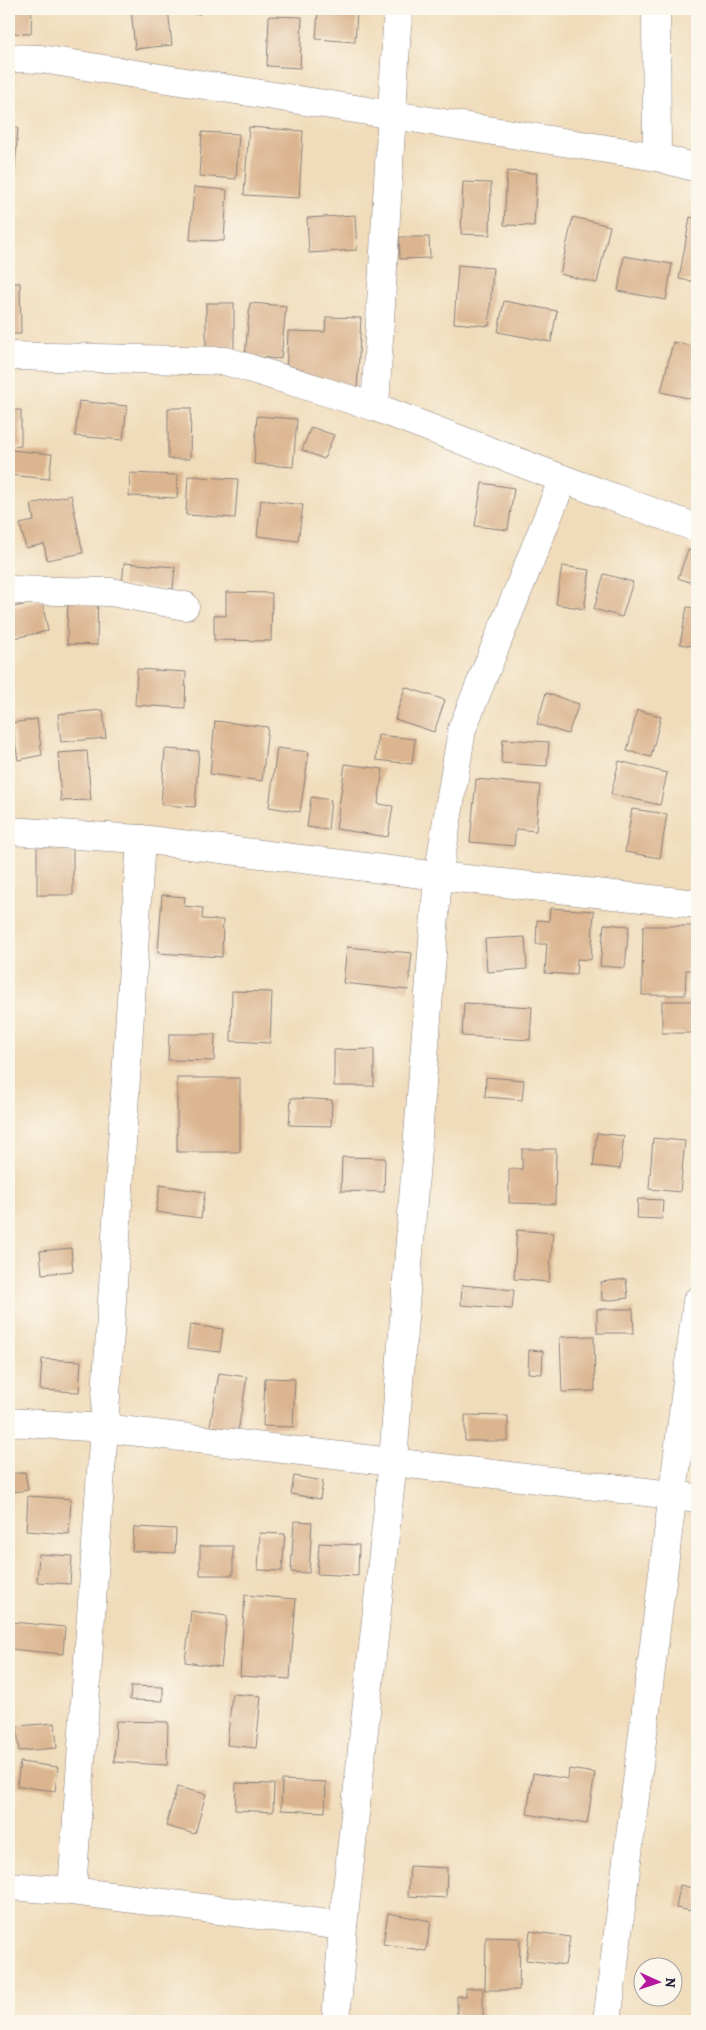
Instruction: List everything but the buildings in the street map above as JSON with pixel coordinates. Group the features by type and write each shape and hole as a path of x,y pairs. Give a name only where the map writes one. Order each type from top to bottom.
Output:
{"street":[{"path":"375,407 398,9"},
{"path":"656,9 657,157"},
{"path":"9,58 41,59 657,157 697,168"},
{"path":"9,356 226,361 375,407 697,528"},
{"path":"336,2021 343,1926 393,1461 438,876 462,729 563,479"},
{"path":"9,590 110,592 185,606"},
{"path":"9,831 141,839 438,876 697,904"},
{"path":"72,1891 104,1428 141,839"},
{"path":"607,2021 685,1497 697,1301"},
{"path":"9,1422 104,1428 685,1497"},
{"path":"9,1886 72,1891 343,1926"}]}
